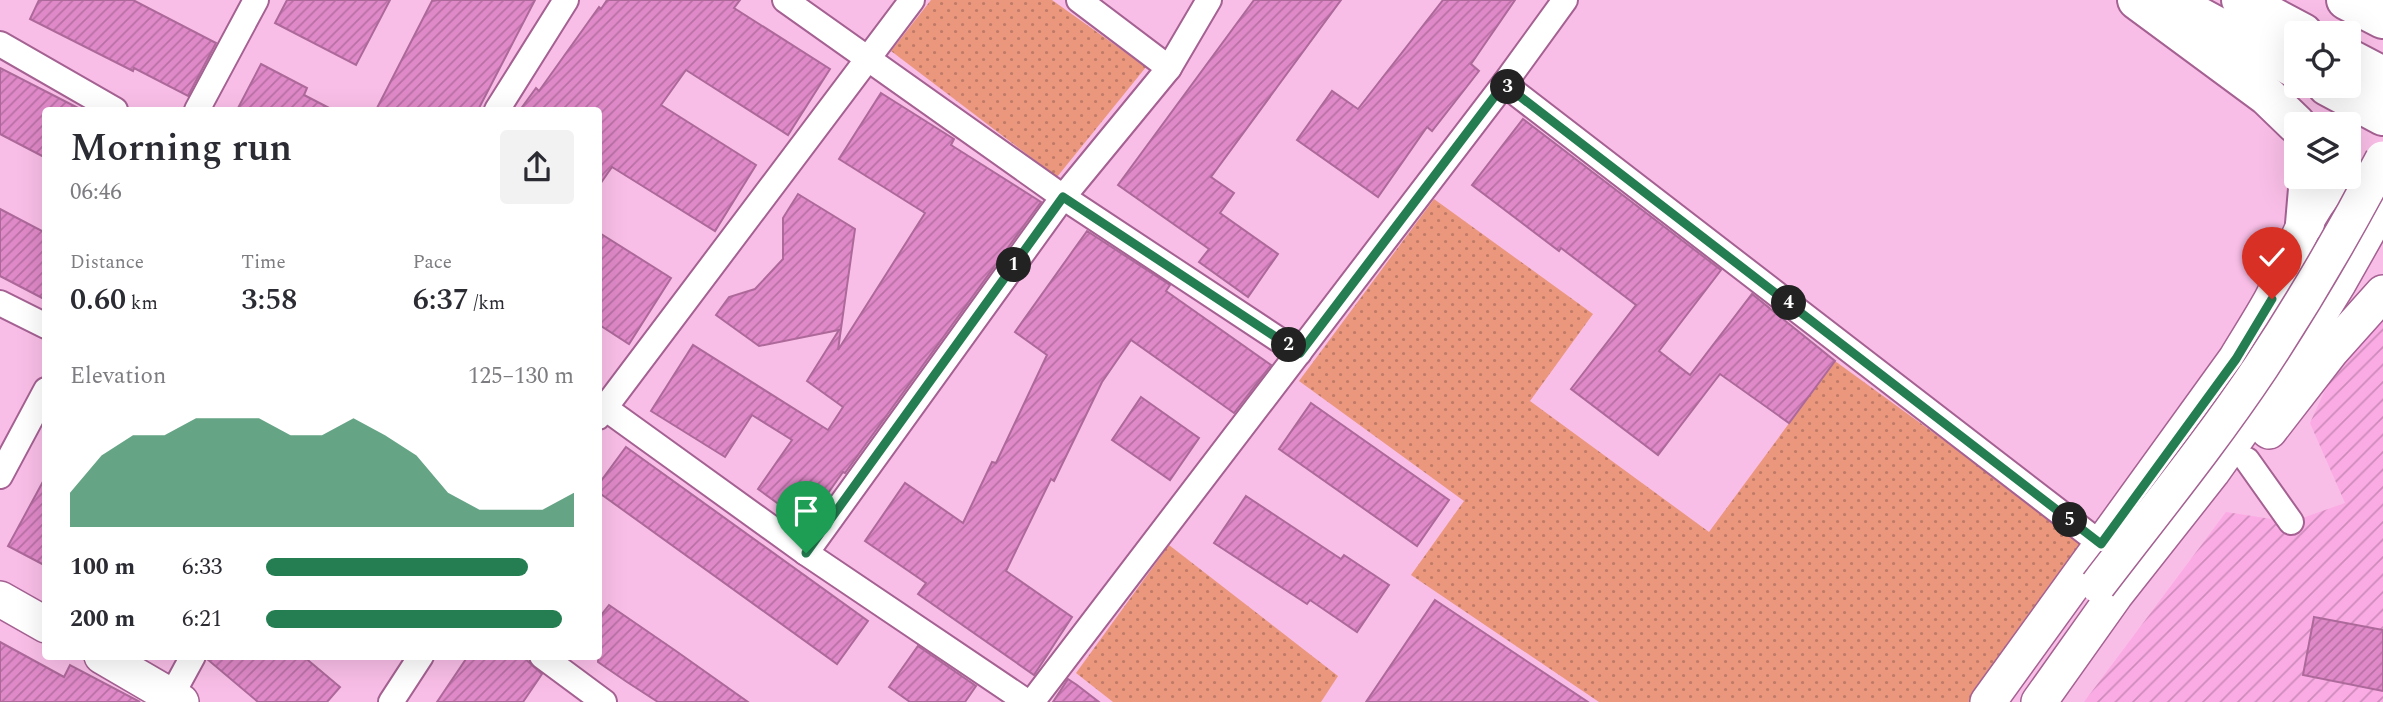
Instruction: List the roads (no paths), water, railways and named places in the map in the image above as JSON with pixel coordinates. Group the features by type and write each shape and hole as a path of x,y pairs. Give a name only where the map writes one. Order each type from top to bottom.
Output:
{"highway":[{"path":"2137,0 2267,96 2284,112"},
{"path":"2167,0 2284,63"},
{"path":"2241,0 2284,23"},
{"path":"2346,0 2383,19"},
{"path":"2361,65 2383,76"},
{"path":"2349,98 2383,116"},
{"path":"2305,224 2308,189"}],"main road":[{"path":"2039,702 2107,590 2260,368 2322,268 2383,160 2370,159 2361,163"},
{"path":"1988,702 2236,359 2272,299 2305,224 2329,189"},
{"path":"2013,702 2107,590 2212,472 2286,368 2383,204"},
{"path":"2065,702 2155,578 2331,351 2383,292"},
{"path":"0,599 42,623"},
{"path":"108,660 173,700"}],"street":[{"path":"199,107 256,0"},
{"path":"499,107 566,0"},
{"path":"785,0 1063,197 1300,353"},
{"path":"602,408 912,0"},
{"path":"1079,0 1170,68"},
{"path":"806,553 1063,197 1170,68 1209,0"},
{"path":"602,410 806,553 1030,702 1300,353 1565,0"},
{"path":"0,44 110,107"},
{"path":"1504,84 2101,544"},
{"path":"0,303 42,324"},
{"path":"0,476 42,397"},
{"path":"2247,460 2291,522"},
{"path":"173,700 191,660"},
{"path":"391,702 418,660"},
{"path":"547,660 604,702"}]}
